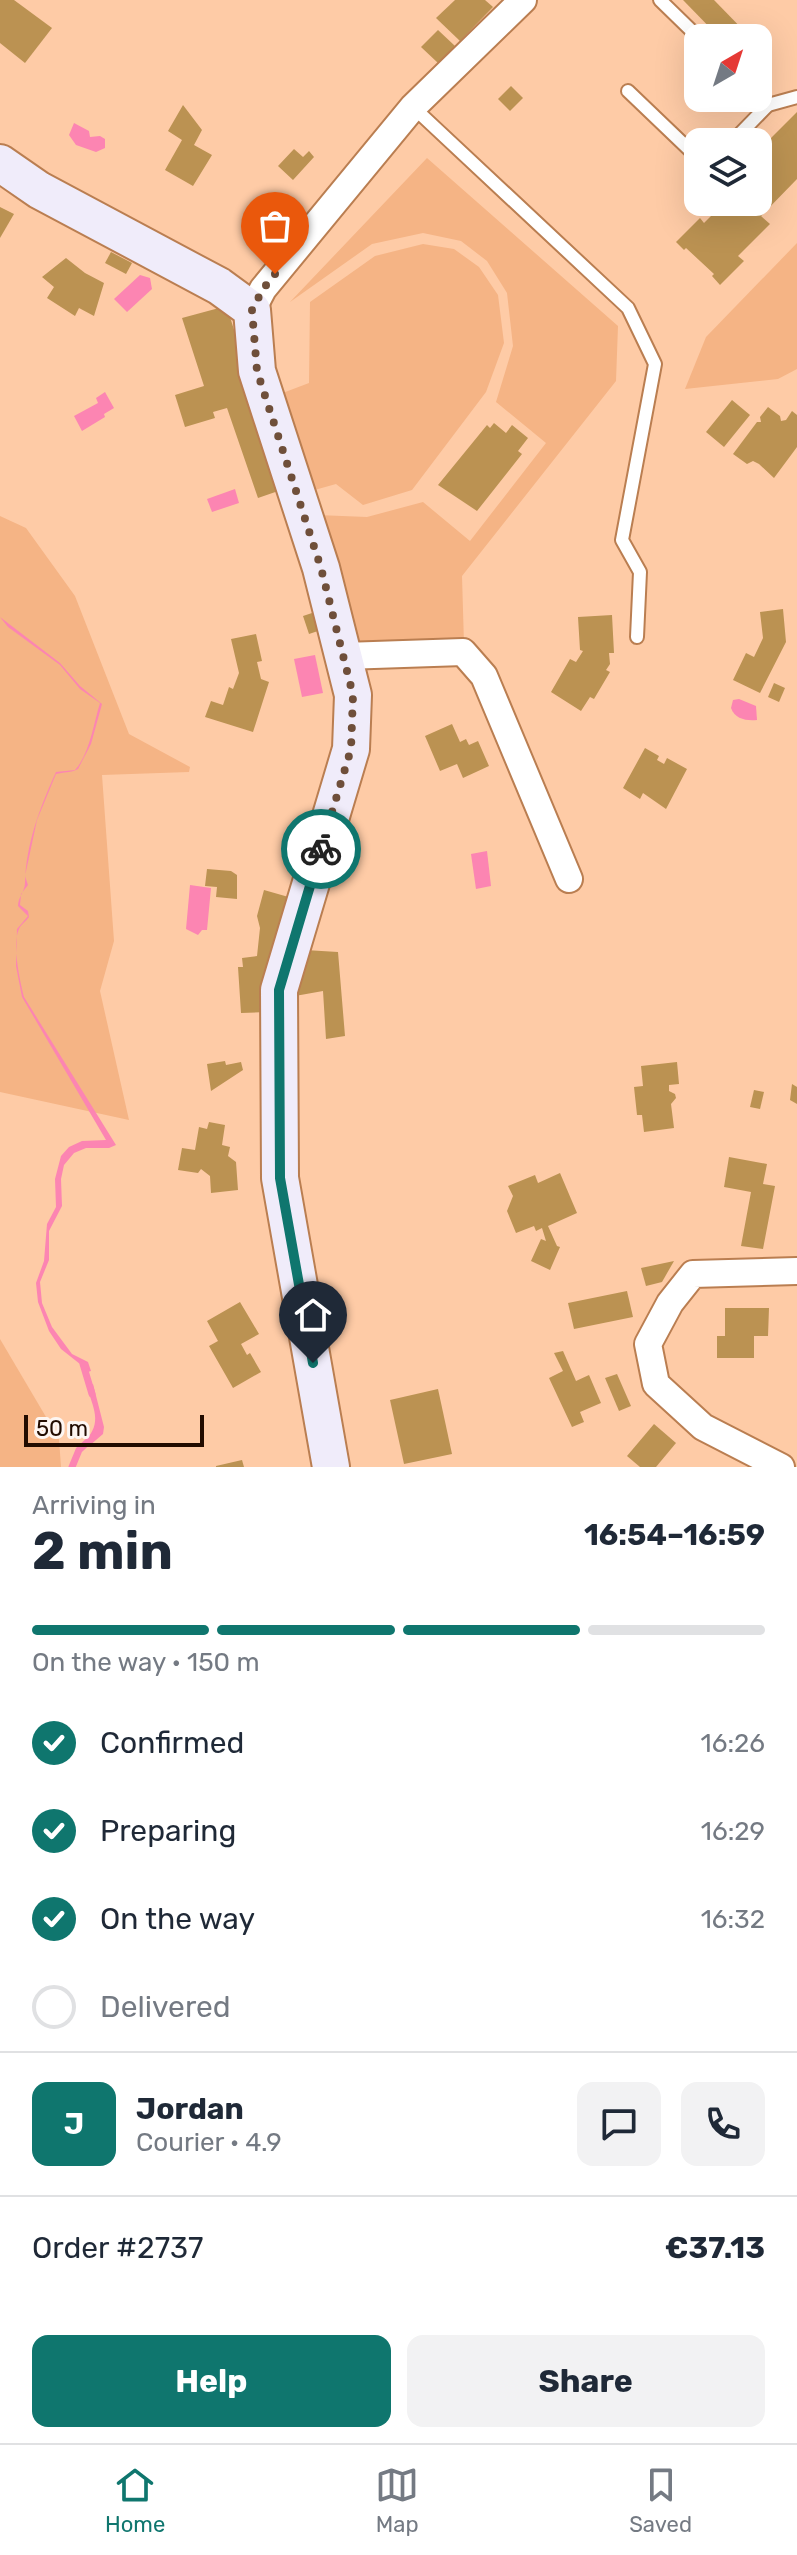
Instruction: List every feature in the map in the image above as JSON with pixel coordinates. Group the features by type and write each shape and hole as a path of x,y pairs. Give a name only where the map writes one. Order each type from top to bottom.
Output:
{"street":[{"path":"331,1467 280,1178 279,990 351,749 353,695 321,568 257,371 252,310 263,289 413,107 523,0"},
{"path":"0,163 39,190 219,286 252,310"},
{"path":"344,656 463,652 484,676 569,879"},
{"path":"781,1467 703,1427 656,1384 648,1344 670,1303 693,1274 797,1271"}],"lane":[{"path":"660,0 685,24"},
{"path":"628,91 684,145"},
{"path":"772,104 797,97"},
{"path":"413,107 628,308 655,364 622,540 640,572 637,637"},
{"path":"746,128 761,112"}],"shaded area":[{"path":"74,123 89,131 90,137 105,139 105,148 96,152 76,145 69,135"},
{"path":"427,158 618,326 616,381 462,576 464,644 359,646 317,515 367,517 423,502 470,541 546,443 496,402 513,346 507,293 487,261 461,241 423,233 372,244 290,302"},
{"path":"797,243 797,369 778,379 685,389 706,337"},
{"path":"423,244 454,249 479,267 498,295 504,343 486,392 412,490 363,505 336,484 311,491 280,394 309,383 310,302 375,256"},
{"path":"140,275 150,278 152,289 127,312 114,299"},
{"path":"105,392 114,408 82,431 74,416 98,403 96,398"},
{"path":"235,489 239,503 212,512 207,499"},
{"path":"0,516 26,528 75,596 129,734 190,767 189,772 102,775 114,941 100,991 129,1120 0,1092"},
{"path":"0,617 60,663 80,686 102,704 91,744 78,769 73,771 56,774 37,820 26,873 35,826 39,812 50,785 56,772 75,770 80,763 88,747 100,703 80,689 60,665 8,627"},
{"path":"315,655 323,693 302,697 294,659"},
{"path":"739,699 756,706 757,720 745,720 735,715 731,708 733,700"},
{"path":"487,851 491,886 476,889 471,854"},
{"path":"190,885 211,888 207,930 202,930 198,935 186,929"},
{"path":"21,895 20,905 28,911 29,917 17,934 17,929 28,916 18,906"},
{"path":"16,953 24,997 116,1145 86,1148 74,1153 64,1165 62,1206 49,1231 49,1260 40,1282 42,1303 52,1327 72,1354 88,1362 91,1371 85,1373 80,1364 61,1349 49,1331 38,1302 36,1283 44,1261 47,1224 56,1207 55,1179 61,1156 69,1147 82,1141 106,1140 22,997"},
{"path":"0,1339 59,1439 61,1467 0,1467"},
{"path":"93,1384 104,1427 103,1434 89,1446 85,1441 94,1428 95,1415 87,1386"}],"building":[{"path":"0,0 14,0 52,28 25,63 0,43"},
{"path":"455,0 485,0 493,7 460,41 436,18"},
{"path":"683,0 714,0 737,24 706,24"},
{"path":"438,30 455,46 438,63 421,47"},
{"path":"511,86 523,98 510,111 498,99"},
{"path":"183,105 202,130 194,145 212,155 193,186 165,170 182,140 168,131"},
{"path":"797,112 797,179 772,205 772,137"},
{"path":"294,149 303,157 309,151 314,157 293,180 278,166"},
{"path":"0,207 14,214 0,238"},
{"path":"711,216 761,216 770,224 738,256 744,261 720,285 712,276 714,274 676,242 700,218 704,223"},
{"path":"111,252 132,263 126,274 105,263"},
{"path":"66,258 104,283 94,316 79,308 75,316 47,298 54,287 42,277"},
{"path":"219,308 230,317 284,489 258,498 227,408 213,412 215,418 185,427 175,395 204,386 182,318"},
{"path":"732,400 750,415 724,447 706,432"},
{"path":"768,407 780,416 781,421 786,420 792,411 797,415 797,447 774,478 759,464 753,461 747,464 733,454 757,422 761,422 760,417"},
{"path":"494,423 506,433 512,425 528,438 518,451 522,454 477,511 438,485 487,425 490,428"},
{"path":"783,609 786,642 760,693 733,680 746,653 754,657 763,638 760,612"},
{"path":"318,611 324,629 309,634 303,616"},
{"path":"612,615 614,653 609,653 610,664 606,670 610,672 594,699 590,697 581,711 551,692 570,659 576,662 583,651 580,650 578,617"},
{"path":"256,634 262,661 257,662 261,679 269,682 253,732 205,717 211,701 223,705 229,687 233,689 239,673 231,639"},
{"path":"774,683 785,688 779,702 768,697"},
{"path":"452,724 460,742 466,739 469,745 478,741 489,766 463,778 457,764 440,771 425,736"},
{"path":"645,748 659,756 657,760 664,764 667,758 687,769 666,809 643,793 640,799 623,788"},
{"path":"207,869 231,871 237,875 237,899 216,897 217,887 205,886"},
{"path":"264,890 292,898 266,1012 241,1013 238,967 243,967 242,958 257,956 260,928 257,916"},
{"path":"305,950 338,952 345,1036 326,1039 323,991 295,996"},
{"path":"225,1061 226,1065 241,1062 243,1070 211,1091 207,1064"},
{"path":"677,1062 679,1084 669,1085 669,1091 676,1098 671,1104 674,1128 644,1132 642,1115 637,1115 634,1087 643,1086 641,1066"},
{"path":"792,1084 797,1087 797,1104 790,1100"},
{"path":"754,1090 764,1092 760,1109 750,1107"},
{"path":"209,1122 225,1125 222,1145 230,1147 228,1156 236,1162 238,1190 211,1193 210,1176 201,1169 198,1173 178,1170 182,1148 195,1150 199,1127 207,1129"},
{"path":"729,1157 767,1164 763,1184 775,1186 763,1249 741,1246 751,1192 724,1187"},
{"path":"560,1173 577,1213 548,1226 560,1247 550,1270 531,1261 541,1239 546,1241 542,1228 536,1231 534,1226 516,1233 507,1211 513,1196 508,1186 535,1175 538,1183"},
{"path":"674,1261 662,1282 646,1286 641,1268"},
{"path":"627,1291 633,1317 574,1329 568,1303"},
{"path":"240,1302 259,1334 241,1344 261,1372 233,1388 209,1346 218,1341 207,1321"},
{"path":"725,1308 769,1308 768,1336 754,1336 754,1358 717,1358 717,1336 725,1336"},
{"path":"563,1351 576,1381 589,1375 601,1403 580,1412 584,1422 572,1427 549,1378 563,1371 554,1353"},
{"path":"617,1374 631,1406 619,1411 605,1378"},
{"path":"438,1389 452,1454 404,1464 390,1400"},
{"path":"654,1424 676,1443 656,1467 640,1467 627,1456"},
{"path":"242,1460 244,1467 216,1467 216,1466"}],"waterway":[{"path":"83,1364 92,1394"},
{"path":"72,1467 79,1450 93,1437"}],"way so far":[{"path":"275,274 252,310 257,371 321,568 353,695 351,749 321,849"}],"route":[{"path":"313,1363 280,1178 279,990 321,849"}]}
